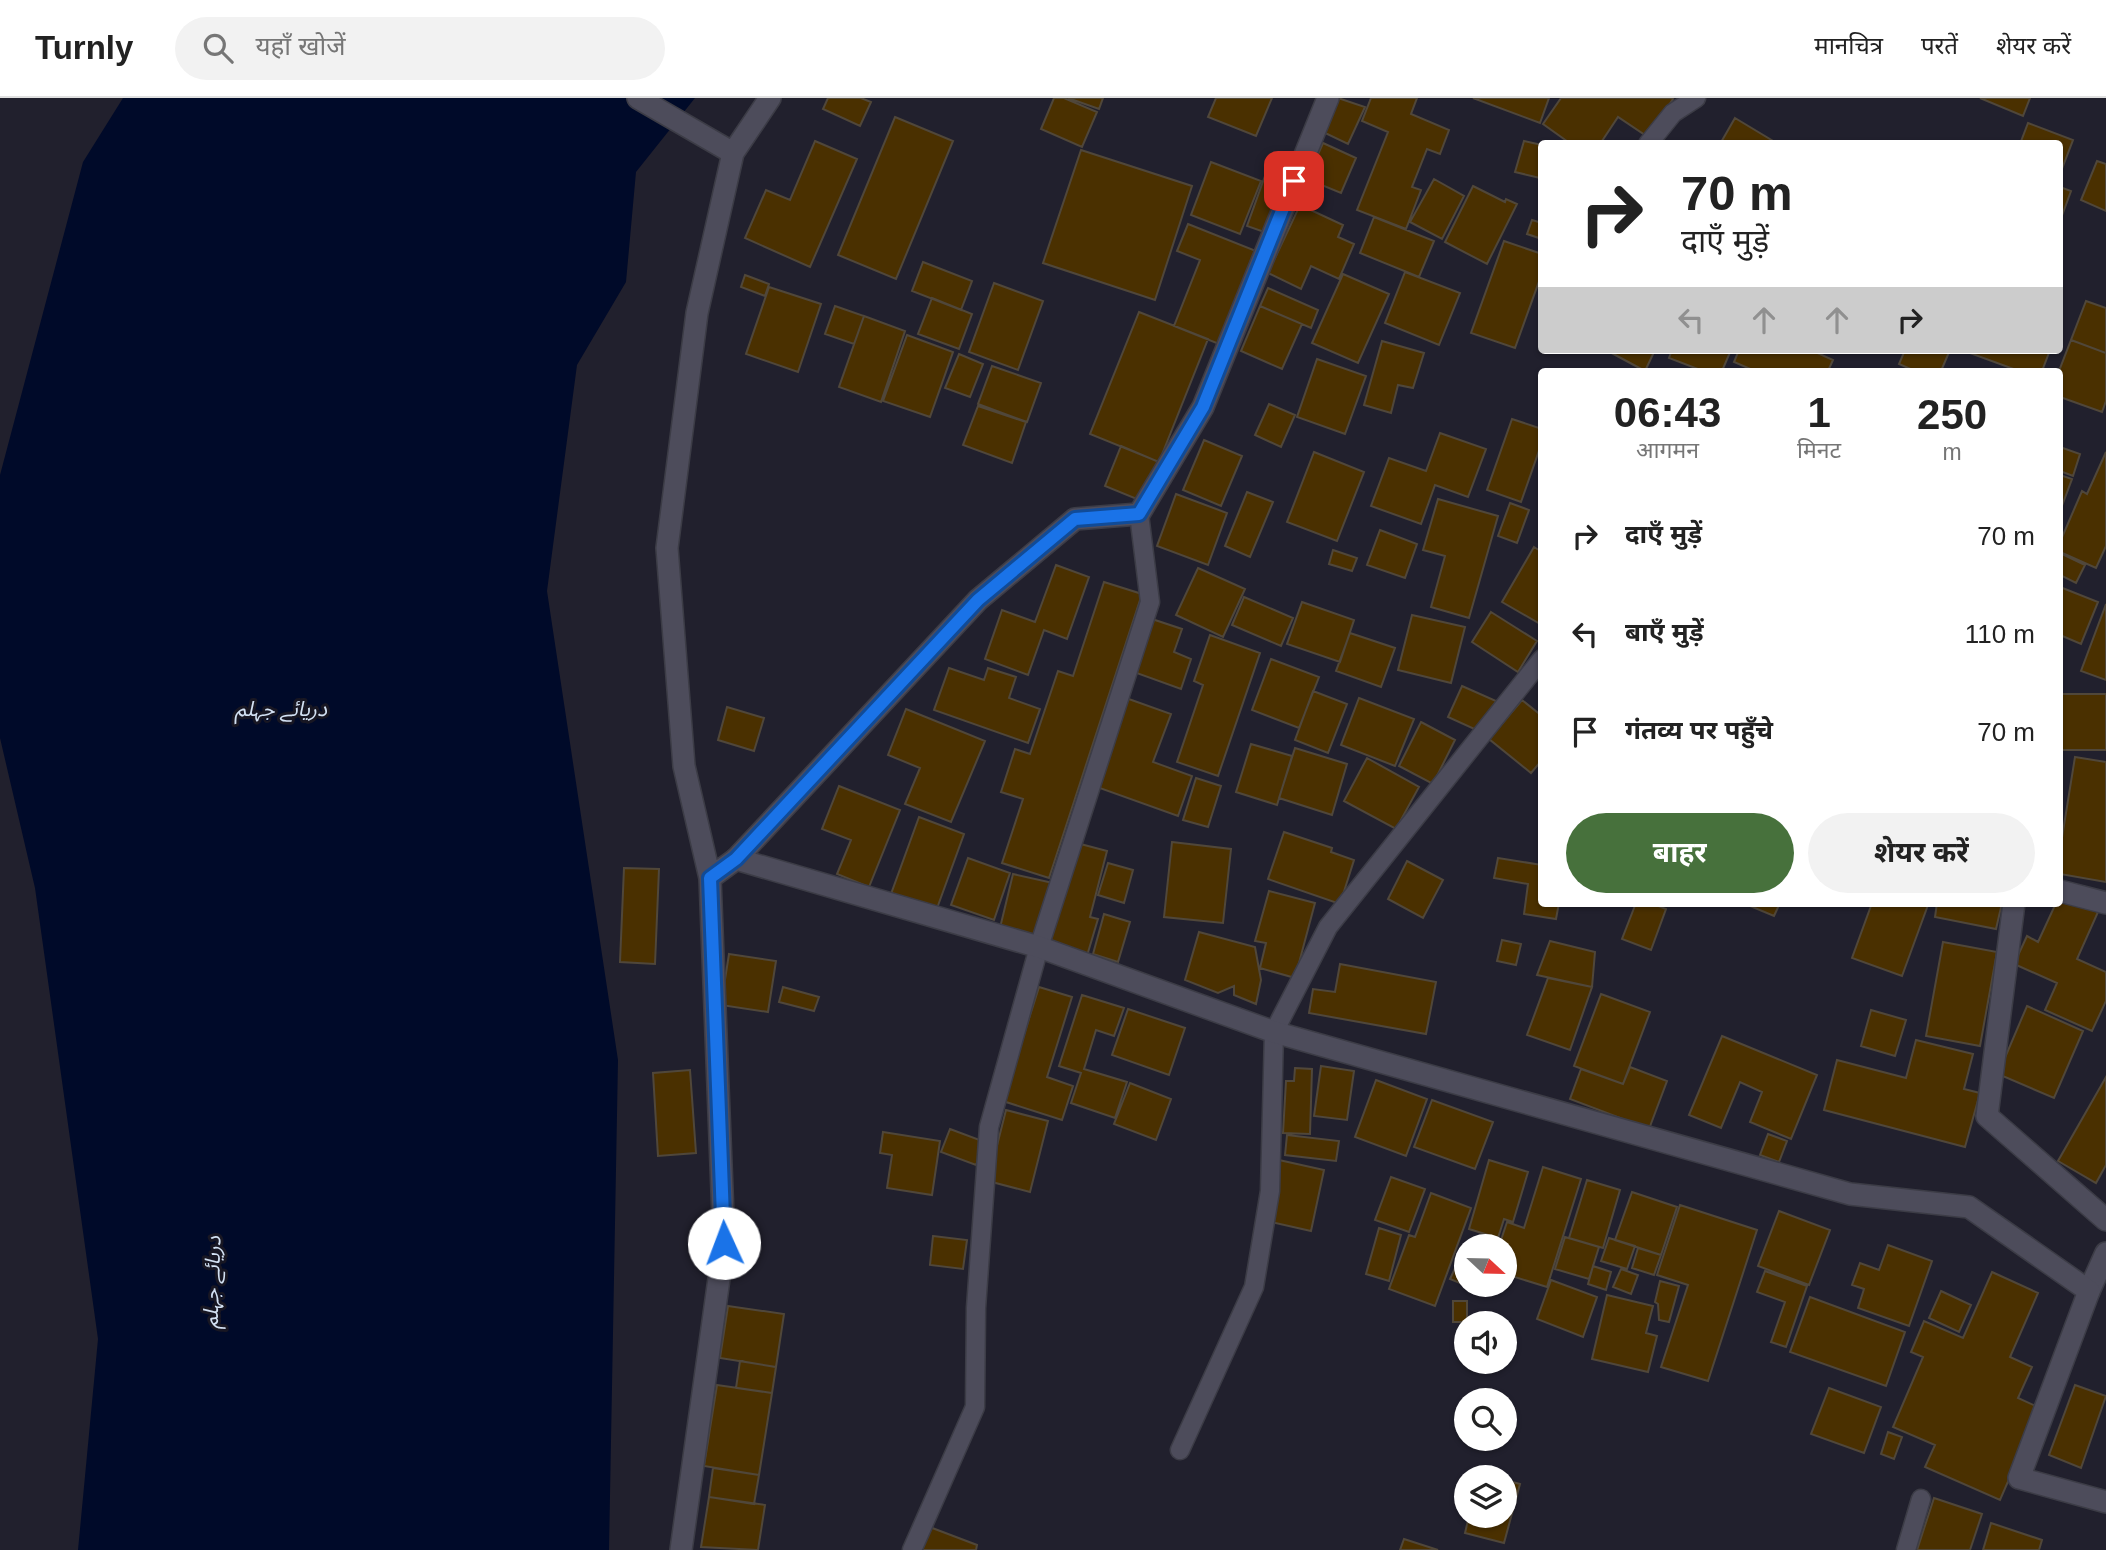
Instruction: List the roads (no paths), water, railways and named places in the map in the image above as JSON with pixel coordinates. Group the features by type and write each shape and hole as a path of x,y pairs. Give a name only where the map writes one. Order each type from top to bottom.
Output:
{"street":[{"path":"638,98 733,153"},
{"path":"681,1550 724,1243 710,878 684,766 667,548 697,313 733,153 771,98"},
{"path":"710,878 736,859 978,600 1075,519 1139,514 1203,407 1328,98"},
{"path":"736,859 1038,947 1274,1032 1850,1194 1969,1207 2090,1291"},
{"path":"2063,892 2106,902"},
{"path":"2013,907 1987,1116 2106,1220"},
{"path":"2106,1253 2019,1478 2106,1502"}],"lane":[{"path":"1651,140 1674,113 1696,98"},
{"path":"912,1550 975,1407 976,1308 989,1127 1038,947 1150,602 1139,514"},
{"path":"1180,1450 1254,1287 1270,1191 1274,1032 1328,927 1538,664"},
{"path":"1906,1550 1921,1499"}],"water":[{"name":"دریائے جہلم","path":"123,98 695,98 636,172 626,282 577,365 547,591 618,1060 609,1550 78,1550 98,1339 35,888 0,738 0,475 83,162"}]}
